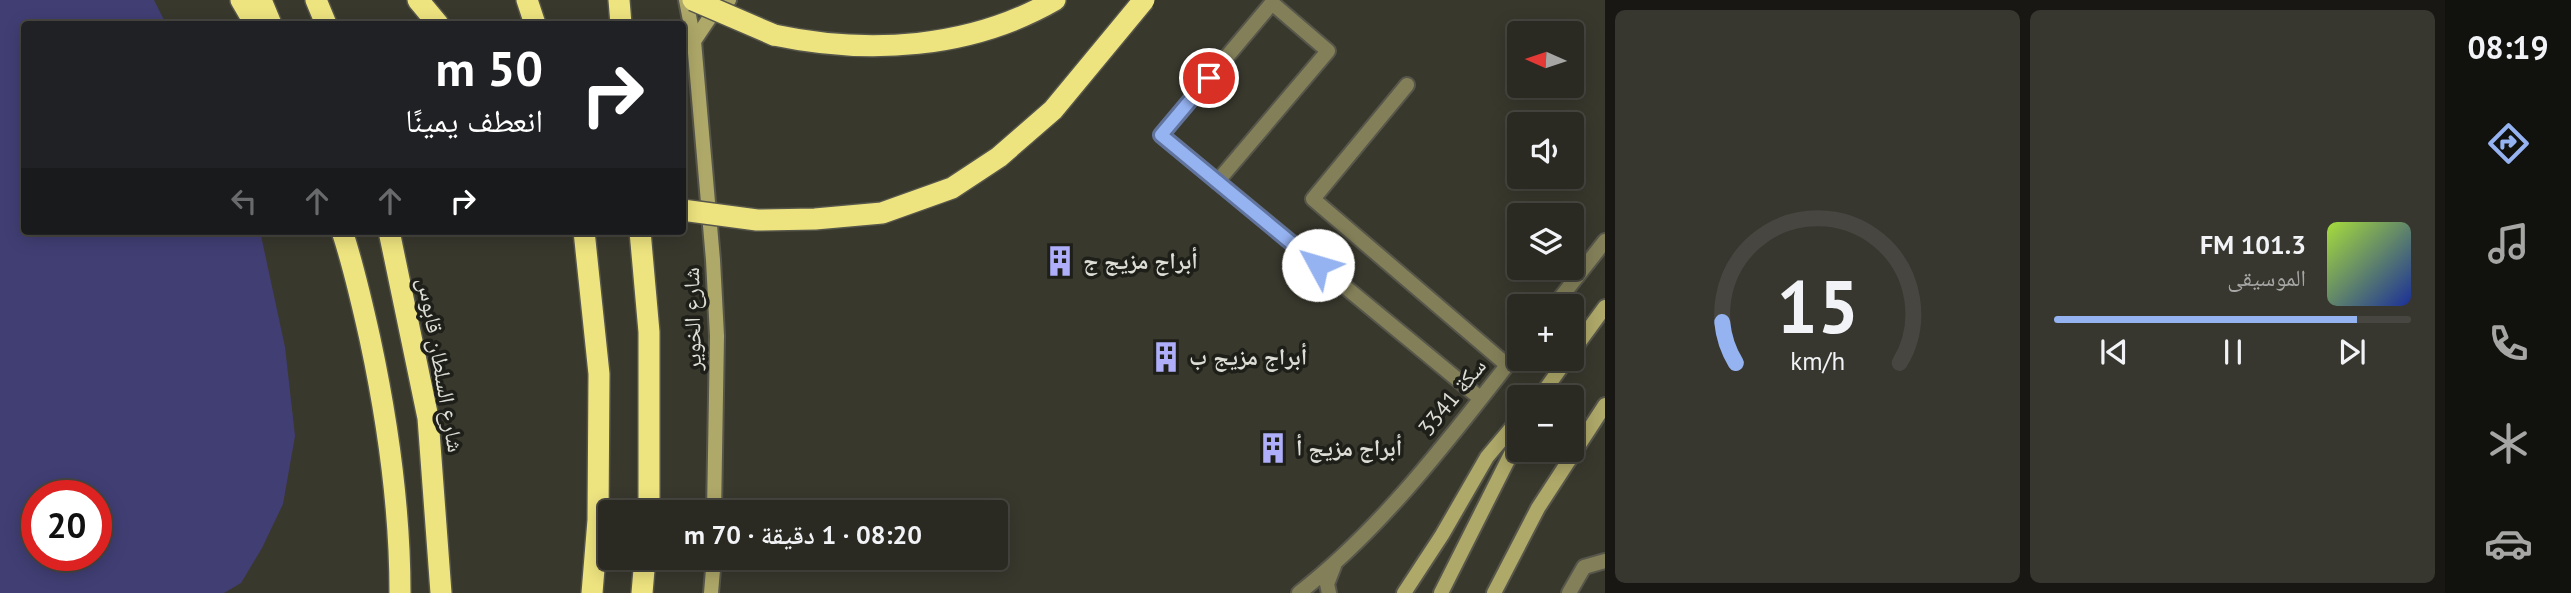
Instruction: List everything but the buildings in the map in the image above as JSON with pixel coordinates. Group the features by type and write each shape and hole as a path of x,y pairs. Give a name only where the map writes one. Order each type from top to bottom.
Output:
{"highway":[{"path":"241,0 253,21"},
{"path":"261,0 270,21"},
{"path":"316,0 325,21"},
{"path":"418,0 436,21"},
{"path":"527,0 533,21"},
{"path":"619,0 621,21"},
{"path":"693,0 774,35 812,43 905,46 964,36 1029,15 1055,0"},
{"path":"686,211 757,220 815,219 882,213 951,188 999,156 1053,110 1144,0"},
{"path":"343,235 354,265 391,450 400,558 400,593"},
{"name":"شارع السلطان قابوس","path":"390,235 428,418 441,593"},
{"path":"584,235 599,374 598,520 592,593"},
{"path":"640,235 649,332 649,500"},
{"path":"642,593 644,570"}],"main road":[{"name":"شارع الخوير","path":"686,0 694,41 713,260 717,336 714,500"},
{"path":"694,41 717,7 729,0"},
{"path":"1584,336 1605,307"},
{"path":"1494,593 1538,508 1605,405"},
{"path":"1404,593 1442,535 1487,457 1507,433"},
{"path":"1441,593 1507,462"},
{"path":"711,593 714,570"},
{"path":"714,577 718,593"}],"street":[{"path":"1217,182 1328,51 1272,3 1161,135 1217,182 1480,398"},
{"path":"1407,85 1312,199 1507,365"},
{"path":"1563,294 1605,241"},
{"name":"سكة 3341","path":"1299,593 1335,565 1380,518 1507,365"},
{"path":"1569,593 1584,567 1605,561"},
{"name":"سكة 3341","path":"1328,593 1327,584 1335,565"}],"shaded area":[{"path":"0,0 154,0 164,21 21,21 21,235 261,235 285,347 295,436 283,504 262,548 241,583 224,593 0,593"}],"place":[{"name":"أبراج مزيج ج","path":"1060,261"},
{"name":"أبراج مزيج ب","path":"1166,357"},
{"name":"أبراج مزيج أ","path":"1273,448"}],"route":[{"path":"1209,78 1161,135 1318,265"}]}
